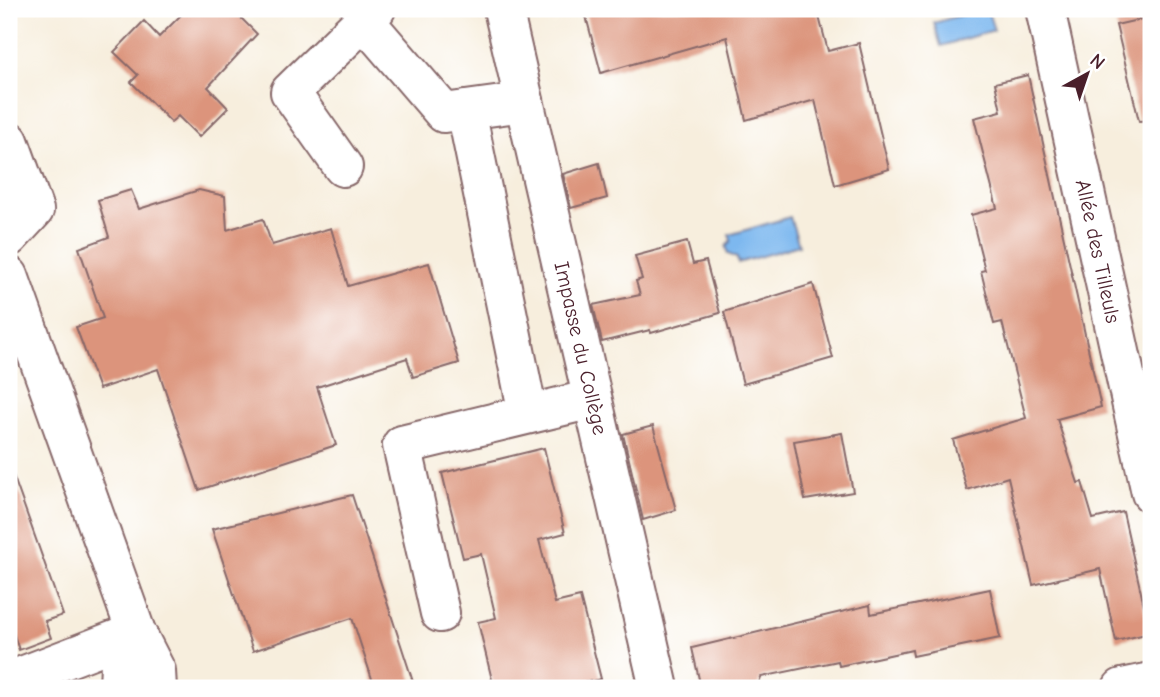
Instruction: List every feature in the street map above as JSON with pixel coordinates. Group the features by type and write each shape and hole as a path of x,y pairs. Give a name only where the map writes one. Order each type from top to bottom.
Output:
{"street":[{"name":"Impasse du Collège","path":"503,9 659,688"},
{"name":"Allée des Tilleuls","path":"1045,9 1151,493"},
{"path":"342,167 290,92 370,14 444,113 524,102"},
{"path":"466,110 528,414"},
{"path":"9,141 34,210 9,237"},
{"path":"9,276 136,632 156,671 157,688"},
{"path":"440,613 402,445 592,399"},
{"path":"9,681 136,632"},
{"path":"119,688 120,663 136,632"},
{"path":"1122,688 1151,682"}],"water":[{"path":"987,9 994,30 941,46 934,23"},
{"path":"790,217 799,245 738,263 737,258 728,254 726,247 731,240 729,235"}],"building":[{"path":"187,9 232,9 257,34 208,87 228,108 199,137 178,116 171,122 131,82 138,75 114,52 144,21 159,37"},
{"path":"584,9 817,9 828,51 859,43 889,169 835,185 815,100 746,120 727,37 601,73"},
{"path":"1151,17 1151,120 1139,121 1116,25"},
{"path":"1028,75 1101,407 1057,419 1078,483 1082,482 1093,519 1123,512 1150,633 1116,641 1100,569 1033,585 1008,477 967,490 953,440 1026,418 1002,322 994,324 981,271 985,270 971,215 997,208 974,118 1001,111 995,83"},
{"path":"599,163 607,198 571,208 563,174"},
{"path":"131,190 139,209 199,190 225,196 227,230 263,219 272,245 331,228 348,286 429,263 459,363 413,377 407,358 317,387 336,445 199,490 158,369 99,389 76,327 103,318 79,248 109,237 98,200"},
{"path":"687,242 693,264 706,261 720,313 651,333 650,330 602,342 593,305 640,295 636,281 642,279 635,256"},
{"path":"813,284 833,358 743,384 724,312"},
{"path":"653,426 676,510 643,520 623,434"},
{"path":"842,433 853,492 805,500 794,441"},
{"path":"544,448 565,533 539,540 555,603 580,597 601,679 561,688 494,688 478,622 496,618 481,554 463,558 442,473"},
{"path":"13,475 63,615 45,621 51,638 19,650 9,620 9,476"},
{"path":"352,495 415,688 375,688 352,618 253,651 212,529"},
{"path":"990,589 1000,638 913,656 912,650 839,666 838,661 761,677 757,688 701,688 692,648 870,605 871,614"}]}
